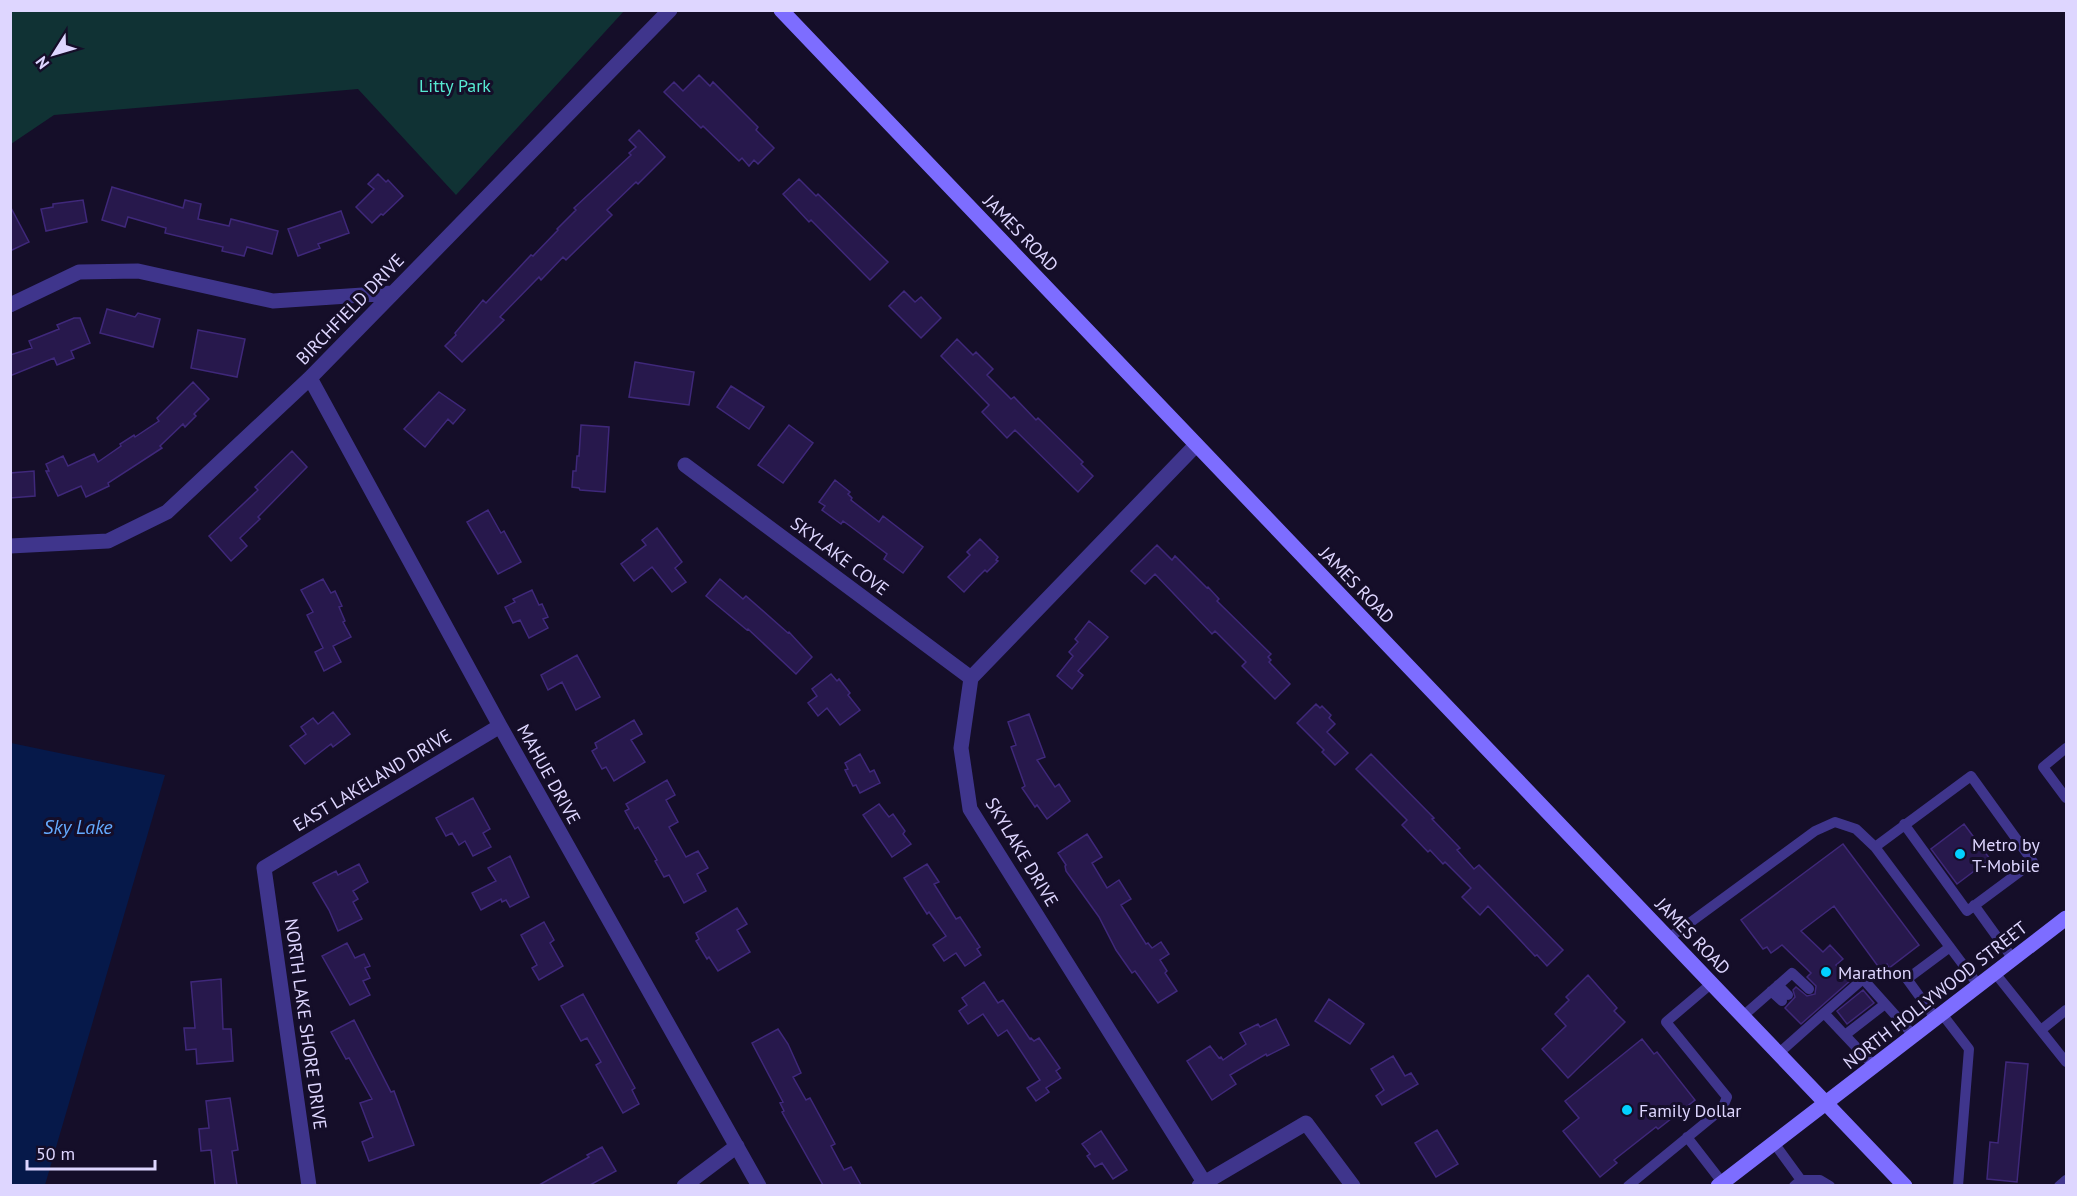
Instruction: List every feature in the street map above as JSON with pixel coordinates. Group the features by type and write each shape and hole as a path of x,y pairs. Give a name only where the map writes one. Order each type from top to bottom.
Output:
{"main road":[{"name":"JAMES ROAD","path":"781,10 1905,1185"},
{"name":"NORTH HOLLYWOOD STREET","path":"1722,1184 2067,918"}],"street":[{"name":"BIRCHFIELD DRIVE","path":"10,546 108,542 167,512 310,378 670,10"},
{"path":"10,305 79,272 138,271 273,301 393,293"},
{"name":"MAHUE DRIVE","path":"310,378 500,726 759,1185"},
{"path":"971,678 1196,445"},
{"name":"SKYLAKE COVE","path":"685,465 971,678"},
{"name":"SKYLAKE DRIVE","path":"971,678 961,748 970,809 1201,1184"},
{"name":"EAST LAKELAND DRIVE","path":"264,868 500,726"},
{"name":"NORTH LAKE SHORE DRIVE","path":"264,868 309,1185"},
{"path":"1201,1184 1306,1123 1353,1185"},
{"path":"684,1185 737,1146"}],"lane":[{"path":"2067,748 2043,767 2067,798"},
{"path":"1875,847 1904,825 1971,776 2033,862 1967,910 1904,825"},
{"path":"1668,938 1815,831 1835,822 1856,829 1875,847 1978,986"},
{"path":"1974,905 2013,959"},
{"path":"1950,947 1907,979 1969,1049 1958,1185"},
{"path":"1743,1016 1792,973 1809,989"},
{"path":"1995,973 2067,1062"},
{"path":"1779,1053 1810,1022 1863,979 1914,1036"},
{"path":"1628,1185 1722,1109 1727,1097 1666,1022 1712,983"},
{"path":"1775,988 1785,998"},
{"path":"1845,1035 1885,1004"},
{"path":"1826,1008 1845,1035 1874,1066"},
{"path":"2041,1030 2067,1010"},
{"path":"1687,1137 1722,1184"},
{"path":"1774,1143 1796,1184 1820,1180 1830,1185"},
{"path":"2059,1185 2067,1180"}],"green space":[{"name":"Litty Park","path":"11,10 624,11 456,195 358,89 54,115 11,144"}],"water":[{"name":"Sky Lake","path":"11,743 165,775 45,1185 11,1185"}],"building":[{"path":"699,75 710,86 713,82 758,127 756,130 774,148 758,164 754,160 749,166 742,158 739,161 664,92 674,82 683,91"},
{"path":"639,130 665,157 607,210 612,215 566,260 563,257 541,280 539,277 500,317 504,320 462,362 445,346 483,300 486,303 558,230 576,210 574,208 631,155 629,153 636,147 629,140"},
{"path":"378,174 386,182 388,180 403,196 372,223 356,207 374,189 368,184"},
{"path":"799,179 816,196 818,194 888,262 870,280 783,194"},
{"path":"112,187 183,208 185,200 201,204 198,219 229,226 231,219 278,231 272,254 247,247 244,256 222,251 223,247 165,233 166,228 128,217 125,227 102,220"},
{"path":"83,200 87,222 46,231 41,209 53,207 53,204"},
{"path":"10,206 29,242 10,251"},
{"path":"341,211 349,233 318,244 320,248 298,256 288,229"},
{"path":"904,291 915,302 921,297 941,318 921,338 889,306"},
{"path":"107,309 135,317 138,313 160,319 153,347 100,333"},
{"path":"80,318 90,343 71,351 74,358 57,365 54,358 10,376 10,355 32,348 29,341 59,329 57,325"},
{"path":"198,330 245,339 237,377 191,368"},
{"path":"957,339 973,355 976,352 993,369 987,375 1011,399 1014,397 1036,420 1038,418 1083,462 1081,464 1093,476 1078,492 1015,430 1007,438 982,412 989,405 941,356"},
{"path":"635,362 694,372 689,405 629,397"},
{"path":"193,382 209,399 185,427 183,424 160,446 162,448 108,483 109,486 86,497 81,486 58,496 46,471 49,471 46,464 63,456 68,466 94,454 98,462 121,446 120,444 159,421 157,418"},
{"path":"731,386 764,407 749,429 717,407"},
{"path":"439,392 465,410 453,424 448,419 425,447 404,429"},
{"path":"581,425 609,427 605,492 572,487 573,471 576,471 577,456 579,456"},
{"path":"789,425 813,443 783,483 758,465"},
{"path":"292,451 307,467 240,538 247,546 231,561 209,536 258,490 255,487"},
{"path":"34,471 35,496 10,498 10,473"},
{"path":"835,480 850,492 848,494 851,500 879,522 883,516 923,547 903,573 884,559 887,554 843,521 841,524 822,510 825,506 819,502"},
{"path":"488,510 501,533 504,531 521,562 498,574 467,522"},
{"path":"657,528 682,562 675,568 686,582 672,592 652,567 634,581 621,564 646,545 642,540"},
{"path":"980,539 998,557 996,560 998,561 987,572 985,570 964,592 948,577 970,555 967,552"},
{"path":"1157,545 1172,560 1175,556 1208,587 1219,599 1217,601 1271,654 1268,657 1271,660 1269,662 1290,684 1275,699 1242,666 1246,662 1215,631 1212,634 1155,574 1145,584 1131,571"},
{"path":"323,579 331,593 335,591 342,606 339,607 345,621 343,622 351,637 333,646 341,662 324,671 315,652 323,648 307,615 313,612 301,590"},
{"path":"720,579 743,599 746,596 789,632 812,657 796,674 748,629 706,596"},
{"path":"532,590 548,617 543,619 548,628 529,638 520,620 513,623 505,607 515,602 513,599"},
{"path":"1089,621 1108,637 1078,671 1083,675 1072,689 1057,676 1073,656 1069,652 1078,642 1075,639"},
{"path":"577,655 600,697 576,710 562,682 548,690 541,675"},
{"path":"831,674 837,681 839,679 860,710 840,725 827,708 818,716 808,703 817,696 812,689"},
{"path":"1316,704 1320,708 1322,706 1331,715 1329,718 1335,724 1327,732 1348,753 1335,765 1322,752 1324,750 1297,723"},
{"path":"333,712 350,734 333,747 331,744 305,764 290,746 306,734 301,727 313,718 318,724"},
{"path":"1029,714 1045,757 1037,760 1055,787 1059,784 1070,801 1047,819 1037,805 1035,807 1022,788 1025,786 1011,747 1016,745 1008,722"},
{"path":"634,720 642,734 631,740 645,762 614,781 606,767 602,769 592,751 597,748 595,743"},
{"path":"860,754 870,772 874,770 880,783 860,793 856,785 853,786 845,770 848,769 845,763"},
{"path":"1371,754 1434,818 1432,819 1460,848 1457,850 1474,869 1479,865 1563,950 1547,966 1488,906 1480,915 1462,897 1471,888 1445,862 1443,864 1430,850 1428,852 1402,825 1407,820 1356,769"},
{"path":"667,780 675,795 666,800 678,822 669,827 686,857 698,851 708,868 697,874 706,891 684,903 669,875 664,877 638,827 635,829 625,811 629,809 626,804"},
{"path":"473,798 490,829 483,833 491,847 473,856 465,841 459,845 452,833 446,836 436,818"},
{"path":"879,804 889,817 893,814 911,844 892,857 863,815"},
{"name":"Metro by T-Mobile","path":"1964,824 1990,859 1957,884 1931,849"},
{"path":"1087,834 1102,857 1092,863 1107,888 1119,880 1131,899 1121,905 1146,944 1148,943 1152,948 1161,942 1169,954 1160,960 1167,971 1165,973 1177,991 1158,1003 1135,971 1132,973 1116,950 1099,917 1066,871 1066,865 1058,853"},
{"path":"1843,844 1919,945 1889,968 1887,964 1880,969 1834,906 1801,931 1823,952 1830,945 1843,959 1836,965 1851,980 1801,1024 1785,1008 1795,997 1793,990 1796,987 1807,996 1815,994 1816,986 1807,977 1811,973 1782,945 1771,953 1767,947 1763,949 1741,920"},
{"path":"510,856 529,897 510,907 506,900 502,902 501,899 481,910 472,893 496,881 488,868"},
{"path":"359,864 368,882 353,891 358,899 353,902 362,919 338,931 313,883 336,871 338,875"},
{"path":"927,864 939,882 934,884 956,919 960,917 980,947 977,949 981,955 965,966 956,953 944,961 933,945 946,936 929,912 927,914 904,878"},
{"path":"737,908 747,924 737,930 750,952 718,971 696,941 699,939 696,933"},
{"path":"544,922 554,940 550,943 563,966 539,980 532,968 537,965 521,935"},
{"path":"347,943 355,958 364,954 370,966 365,968 370,978 363,981 370,995 350,1005 322,956"},
{"path":"1588,975 1617,1008 1614,1011 1625,1022 1568,1078 1542,1049 1566,1026 1555,1014 1569,1000 1566,997"},
{"path":"221,979 223,1029 231,1029 233,1061 197,1064 196,1049 186,1050 184,1028 195,1028 191,982"},
{"path":"984,982 998,1003 1003,1000 1030,1039 1034,1041 1039,1038 1060,1068 1056,1071 1061,1078 1046,1088 1049,1092 1036,1101 1027,1088 1040,1080 1007,1030 998,1036 983,1014 968,1024 959,1011 967,1005 962,998"},
{"path":"1863,990 1874,1003 1847,1024 1837,1011"},
{"path":"583,994 635,1088 632,1090 639,1104 623,1113 596,1065 601,1062 587,1038 581,1041 561,1006"},
{"path":"1329,999 1364,1024 1350,1044 1315,1021"},
{"path":"1276,1019 1289,1045 1267,1056 1266,1054 1230,1075 1236,1084 1212,1100 1187,1061 1210,1046 1223,1060 1246,1044 1240,1033 1258,1024 1260,1027"},
{"path":"354,1020 391,1092 394,1091 414,1145 369,1161 362,1142 373,1137 360,1103 372,1099 331,1032"},
{"path":"778,1029 788,1044 801,1073 793,1077 806,1100 810,1098 835,1144 831,1146 844,1170 851,1167 861,1185 823,1185 782,1112 784,1111 780,1103 783,1102 752,1043"},
{"name":"Family Dollar","path":"1642,1039 1654,1054 1657,1052 1695,1100 1614,1160 1617,1163 1600,1177 1563,1131 1579,1118 1565,1101"},
{"path":"1393,1056 1405,1076 1411,1073 1418,1084 1382,1105 1376,1096 1384,1090 1371,1069"},
{"path":"2006,1062 2028,1064 2017,1182 1987,1179 1990,1142 1998,1143"},
{"path":"230,1098 238,1150 232,1151 237,1185 215,1185 211,1150 201,1151 199,1129 209,1128 206,1101"},
{"path":"1437,1130 1458,1164 1436,1177 1415,1143"},
{"path":"1101,1131 1127,1170 1113,1179 1102,1163 1095,1167 1087,1156 1090,1154 1082,1144"},
{"path":"602,1147 616,1171 590,1185 539,1185 589,1157 587,1155"}],"place":[{"name":"Metro by T-Mobile","path":"1960,854"},
{"name":"Marathon","path":"1826,972"},
{"name":"Family Dollar","path":"1627,1110"}]}
